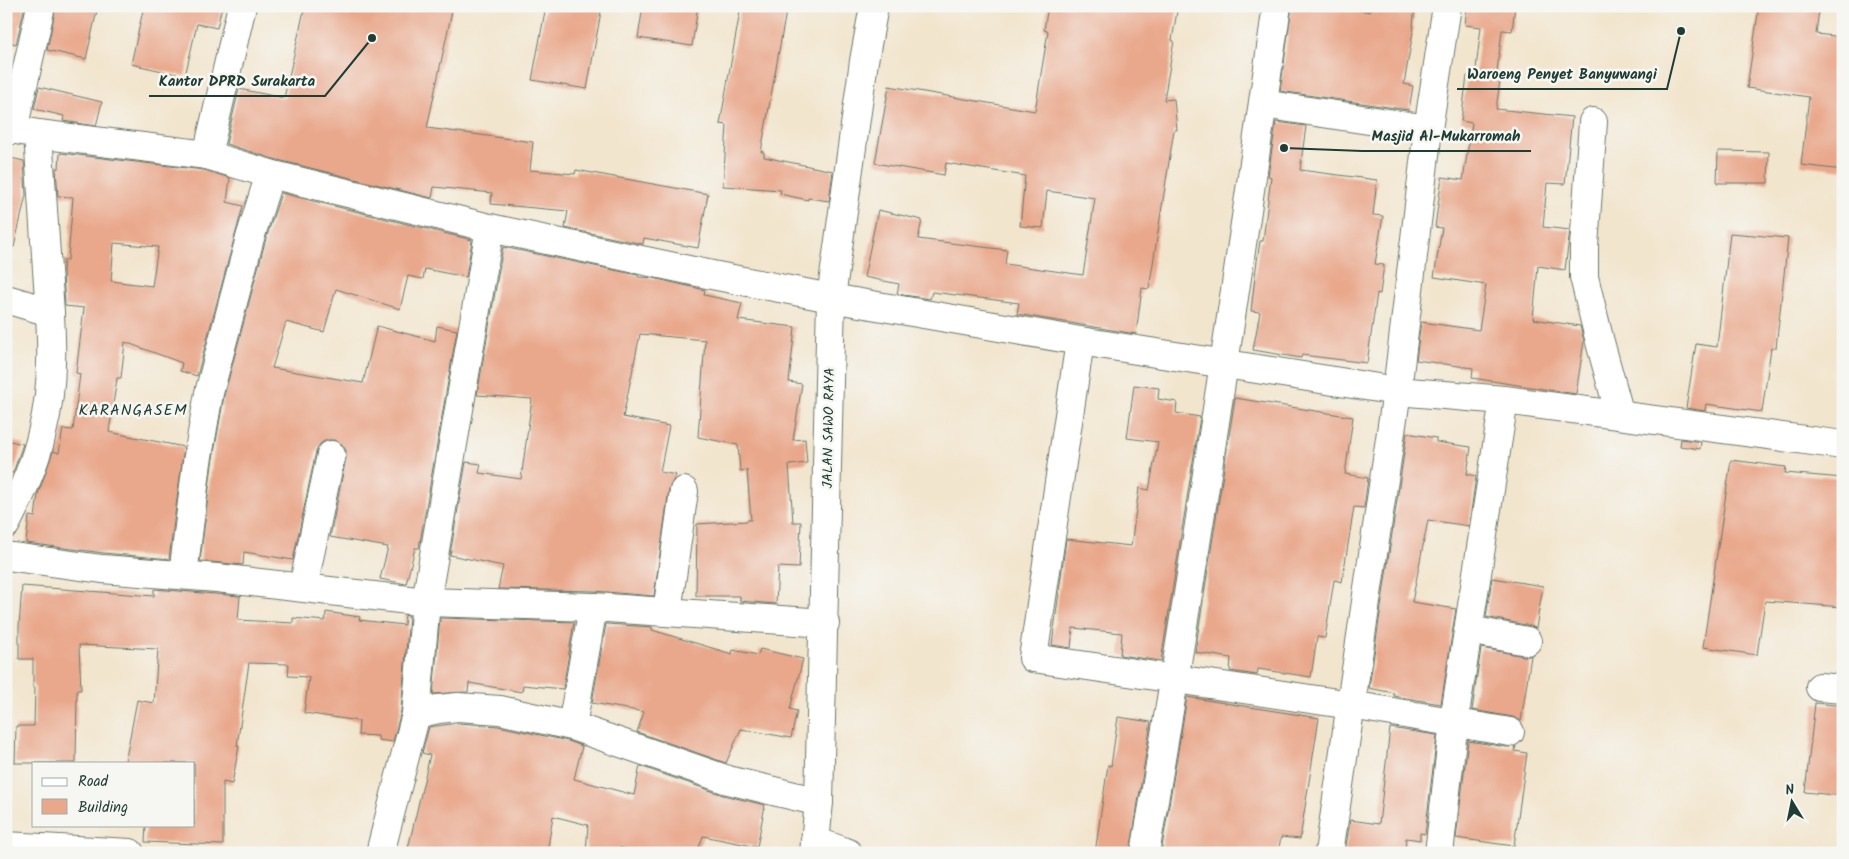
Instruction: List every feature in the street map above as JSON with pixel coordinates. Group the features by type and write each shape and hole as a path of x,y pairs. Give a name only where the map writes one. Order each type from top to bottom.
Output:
{"street":[{"path":"6,524 22,494 42,433 51,358 50,312 19,131 41,6"},
{"path":"207,155 242,6"},
{"name":"JALAN SAWO RAYA","path":"815,847 819,802 825,623 831,298 864,62 874,6"},
{"path":"1145,853 1175,680 1225,364 1277,6"},
{"path":"1329,853 1397,391 1428,129 1447,6"},
{"path":"1263,104 1428,129"},
{"path":"1593,122 1584,246 1584,277 1620,415"},
{"path":"19,131 207,155 270,174 490,228 831,298 1080,341 1397,391 1504,400 1843,445"},
{"path":"183,575 197,462 209,393 250,238 270,174"},
{"path":"380,853 416,714 426,602 490,228"},
{"path":"6,299 50,312"},
{"path":"1080,341 1033,658 1351,705 1510,732"},
{"path":"1439,853 1454,721 1504,400"},
{"path":"303,587 331,455"},
{"path":"666,612 684,491"},
{"path":"6,556 102,569 303,587 426,602 593,607 825,623"},
{"path":"572,726 593,607"},
{"path":"1469,630 1527,641"},
{"path":"416,714 458,707 500,710 572,726 728,780 819,802"},
{"path":"6,846 130,853"},
{"path":"815,847 848,853"}],"building":[{"path":"6,6 25,6 16,44 6,41"},
{"path":"56,6 98,6 86,59 47,50"},
{"path":"144,6 222,6 217,28 197,24 185,76 131,64"},
{"path":"305,6 453,6 427,128 533,142 530,170 575,174 576,170 708,194 698,248 644,238 643,244 565,228 568,211 491,204 492,193 434,187 432,198 274,159 226,144 239,89 284,98"},
{"path":"546,6 602,6 587,89 532,80"},
{"path":"643,6 698,6 692,46 638,38"},
{"path":"741,6 787,6 761,152 764,152 764,157 833,171 829,201 808,198 808,200 780,194 781,190 723,186 727,125 720,124"},
{"path":"1048,6 1178,6 1164,100 1174,99 1177,130 1174,130 1149,289 1142,288 1136,334 1017,314 1019,303 932,292 930,299 897,294 899,284 864,277 878,210 922,220 918,239 1007,250 1005,264 1083,275 1095,198 1047,191 1043,228 1020,226 1025,176 946,163 944,175 875,163 889,86 1035,111 1048,31 1044,30"},
{"path":"1292,6 1338,6 1370,12 1370,6 1415,6 1414,26 1404,84 1413,86 1409,110 1280,91"},
{"path":"1467,6 1515,6 1512,31 1502,30 1496,80 1500,81 1496,109 1572,117 1565,184 1547,183 1543,227 1570,230 1565,270 1538,266 1533,319 1580,326 1584,341 1576,394 1472,378 1473,368 1416,360 1421,322 1479,330 1486,285 1434,277 1442,228 1435,227 1442,177 1463,180 1472,123 1461,121 1467,76 1475,77 1481,27 1465,25"},
{"path":"1759,6 1796,6 1819,10 1816,34 1843,37 1843,170 1801,165 1809,97 1747,88"},
{"path":"39,87 102,102 96,126 63,121 64,116 34,109"},
{"path":"1276,122 1306,126 1300,170 1377,180 1373,215 1383,216 1375,264 1384,265 1380,294 1377,293 1367,363 1302,355 1301,358 1253,350 1260,312 1251,311 1260,241 1263,241 1271,177 1268,176"},
{"path":"1718,151 1769,152 1768,183 1717,183"},
{"path":"60,153 204,170 230,178 227,202 243,206 197,376 180,371 182,363 125,342 121,378 117,378 109,432 184,447 169,559 26,543 29,516 35,517 38,494 53,451 59,453 63,429 73,430 80,374 76,373 84,308 65,306 63,272 64,260 68,260 73,197 58,196 56,168 59,168","holes":["114,243 158,247 152,286 111,281"]},
{"path":"6,157 24,161 26,195 14,247 6,246"},
{"path":"281,193 472,240 466,277 425,269 423,279 408,276 400,309 336,289 324,332 286,322 272,368 363,383 377,326 435,341 437,326 457,330 419,548 415,548 406,584 380,579 388,547 330,537 346,458 346,450 342,444 334,440 326,440 320,444 316,452 293,560 244,552 243,565 200,561 212,464 224,396 265,242"},
{"path":"1730,233 1788,238 1776,348 1771,348 1762,412 1706,404 1705,411 1686,408 1696,344 1717,347"},
{"path":"503,247 705,290 704,295 742,303 738,320 795,327 789,382 802,384 793,440 805,439 807,463 789,465 793,522 801,522 799,568 778,567 776,604 740,601 740,596 696,596 697,524 751,520 747,470 740,471 738,445 698,437 705,340 640,334 623,417 669,426 660,472 676,475 669,489 654,596 594,591 498,589 503,566 450,555 466,462 481,464 479,473 521,479 532,399 477,395"},
{"path":"1134,385 1159,388 1158,399 1177,402 1176,413 1200,417 1161,661 1120,655 1122,633 1073,628 1071,648 1052,645 1066,539 1131,546 1139,488 1149,490 1158,442 1127,438"},
{"path":"1235,398 1353,417 1345,474 1368,478 1364,508 1354,507 1342,582 1334,580 1325,638 1317,637 1311,677 1258,669 1257,675 1230,671 1231,658 1195,652"},
{"path":"1407,433 1436,438 1436,442 1471,447 1467,474 1476,476 1469,526 1428,520 1412,602 1456,609 1441,704 1394,696 1394,693 1369,688"},
{"path":"1681,439 1701,442 1700,449 1680,446"},
{"path":"6,440 23,444 13,473 6,472"},
{"path":"1731,460 1786,467 1785,473 1843,478 1843,607 1765,601 1757,655 1703,647"},
{"path":"1492,578 1543,586 1536,628 1486,617"},
{"path":"22,586 154,596 154,589 240,596 238,620 293,623 293,618 325,621 326,612 360,617 359,620 404,625 405,615 409,616 401,711 393,742 378,740 378,736 358,735 359,721 304,713 309,677 288,676 289,664 249,663 237,746 239,746 232,784 223,782 223,845 145,842 146,826 195,826 195,762 125,762 137,700 154,703 158,649 79,645 81,690 77,690 76,762 15,763 16,726 34,726 35,687 33,687 33,659 19,659"},
{"path":"440,618 574,622 563,689 523,685 522,692 469,683 468,692 433,694"},
{"path":"606,624 652,627 652,630 732,654 733,650 758,655 760,649 803,659 790,709 797,711 791,738 741,729 726,763 637,732 644,712 592,703"},
{"path":"1481,648 1531,656 1521,721 1513,717 1472,710"},
{"path":"1187,697 1319,718 1300,839 1281,837 1278,853 1161,853"},
{"path":"1815,703 1843,706 1843,796 1805,792"},
{"path":"1118,717 1151,722 1130,853 1095,853 1108,765 1111,766"},
{"path":"458,723 498,726 568,741 582,746 574,779 634,795 640,766 723,795 765,805 757,847 703,836 697,853 641,853 620,847 620,853 586,853 588,825 553,816 547,853 407,853 430,755 422,753 429,727"},
{"path":"1390,728 1437,735 1425,834 1420,833 1420,840 1406,838 1405,853 1345,853 1350,820 1379,824"},
{"path":"1468,741 1507,747 1516,746 1515,751 1527,753 1514,846 1456,838"}],"place":[{"name":"Waroeng Penyet Banyuwangi","path":"1681,31"},
{"name":"Kantor DPRD Surakarta","path":"372,38"},
{"name":"Masjid Al-Mukarromah","path":"1284,148"}],"district":[{"name":"KARANGASEM","path":"133,410"}]}
